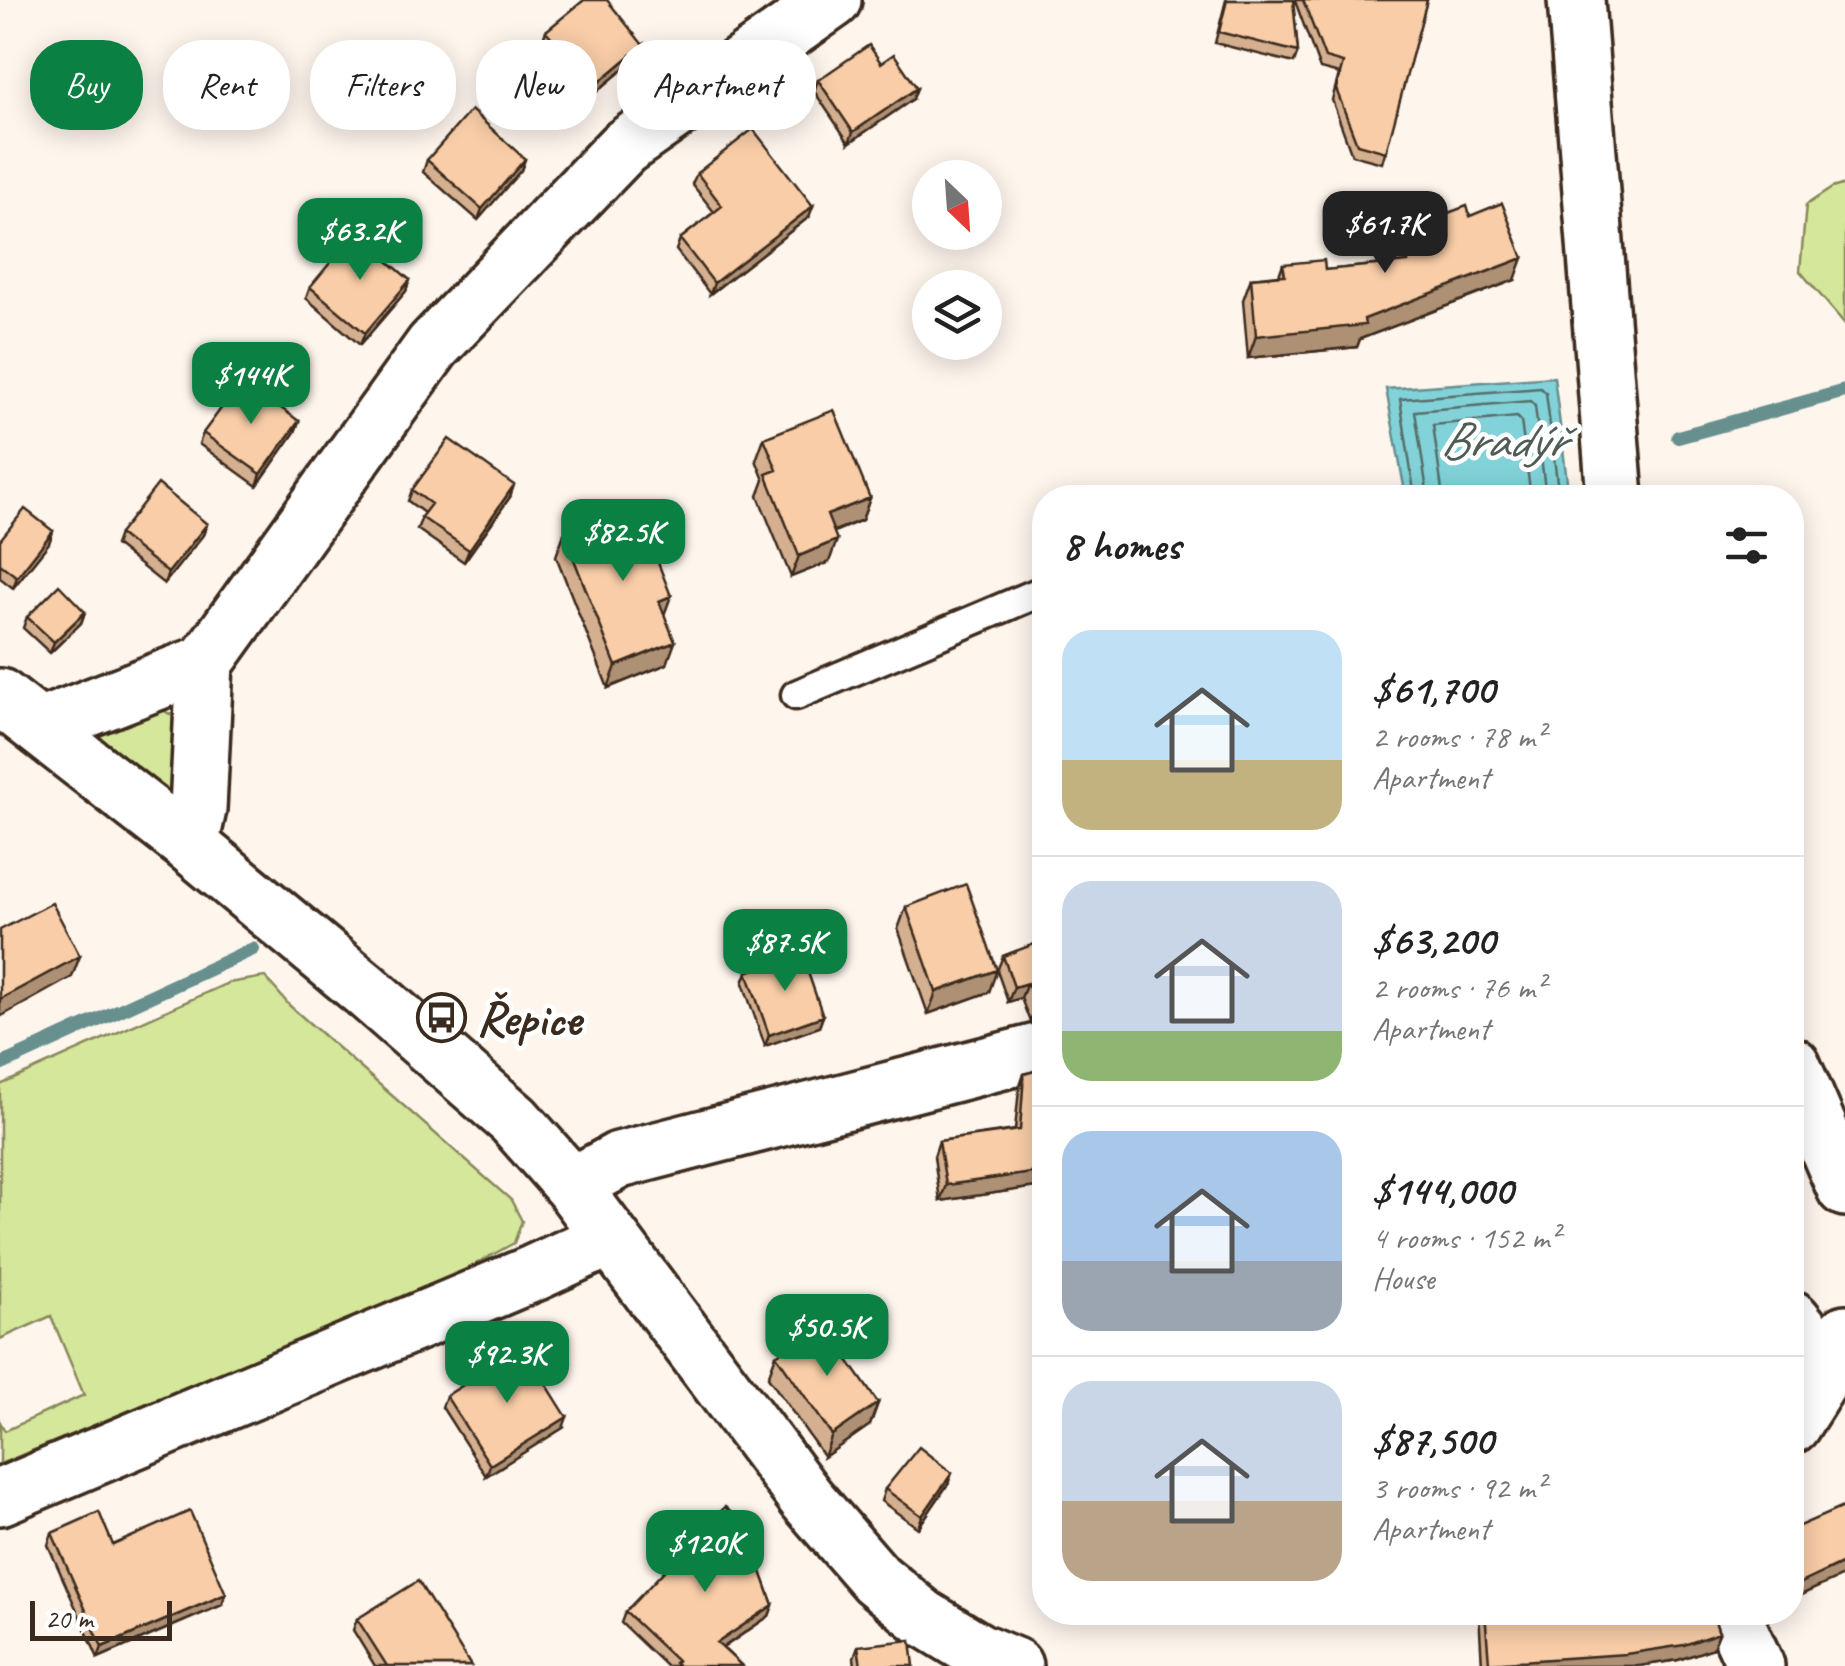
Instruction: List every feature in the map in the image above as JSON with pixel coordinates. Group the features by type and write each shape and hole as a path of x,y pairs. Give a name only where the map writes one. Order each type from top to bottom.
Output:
{"street":[{"path":"190,845 198,809 205,663 433,346 624,148 833,0"},
{"path":"1576,0 1614,485"},
{"path":"20,712 205,663"},
{"path":"20,712 190,845 514,1120 572,1186 806,1498 876,1579 924,1618 988,1661"},
{"path":"572,1186 619,1160 1032,1053"},
{"path":"1804,1092 1845,1188"},
{"path":"0,1497 534,1274 610,1238"},
{"path":"1804,1328 1837,1349 1804,1405"},
{"path":"1736,1625 1756,1666"}],"lane":[{"path":"796,696 1032,596"}],"green space":[{"path":"1845,184 1845,324 1800,271 1806,205"},
{"path":"161,709 180,720 185,782 171,796 91,742 90,727"},
{"path":"265,977 290,1006 511,1200 522,1221 514,1243 452,1277 0,1464 0,1422 5,1431 84,1395 51,1316 0,1339 0,1085 228,983"}],"water":[{"name":"Bradýř","path":"1554,377 1568,485 1404,485 1386,389"}],"building":[{"path":"584,0 607,0 639,40 617,40 617,67 597,84 597,40 554,40 546,31"},
{"path":"1227,0 1293,0 1298,52 1219,32"},
{"path":"1303,0 1427,0 1386,152 1357,144 1336,89 1343,63 1325,58"},
{"path":"869,45 881,63 894,54 917,88 853,132 818,80"},
{"path":"471,110 476,115 476,130 493,130 525,159 482,209 427,160"},
{"path":"754,130 813,206 714,283 680,239 722,206 697,173"},
{"path":"1502,203 1523,258 1364,319 1365,325 1256,336 1251,278 1285,275 1283,264 1324,260 1325,270 1408,262 1401,242 1433,230 1429,220 1467,206 1470,216"},
{"path":"355,233 410,280 365,333 310,287"},
{"path":"242,380 299,421 261,474 203,433"},
{"path":"834,410 870,498 827,515 837,540 799,556 766,474 777,470 764,438"},
{"path":"449,439 514,485 469,550 421,517 431,504 412,490"},
{"path":"158,484 207,524 168,573 119,534"},
{"path":"636,506 671,596 659,601 675,642 616,666 564,534"},
{"path":"25,509 53,531 17,577 0,564 0,540"},
{"path":"59,585 85,612 54,642 27,617"},
{"path":"966,884 997,970 936,992 906,907"},
{"path":"52,903 80,956 0,999 0,930"},
{"path":"1032,945 1032,996 1027,983 1014,987 1003,956"},
{"path":"801,952 823,1016 769,1035 747,972"},
{"path":"1032,1072 1032,1173 946,1185 939,1141 1020,1130 1024,1074"},
{"path":"822,1323 878,1403 832,1435 776,1355"},
{"path":"523,1347 567,1417 490,1465 446,1396"},
{"path":"919,1447 952,1473 922,1516 885,1489"},
{"path":"1845,1506 1845,1562 1804,1581 1804,1524"},
{"path":"725,1507 755,1535 750,1541 773,1605 717,1643 742,1666 677,1666 677,1661 625,1612"},
{"path":"190,1511 226,1594 102,1647 52,1533 99,1512 113,1545"},
{"path":"418,1581 471,1666 387,1666 357,1619"},
{"path":"1486,1625 1716,1625 1719,1633 1684,1645 1626,1654 1489,1663"},
{"path":"911,1640 914,1666 861,1666 858,1646"}],"waterway":[{"path":"1678,437 1845,391"},
{"path":"0,1065 253,949"}],"place":[{"name":"Řepice","path":"441,1017"}]}
